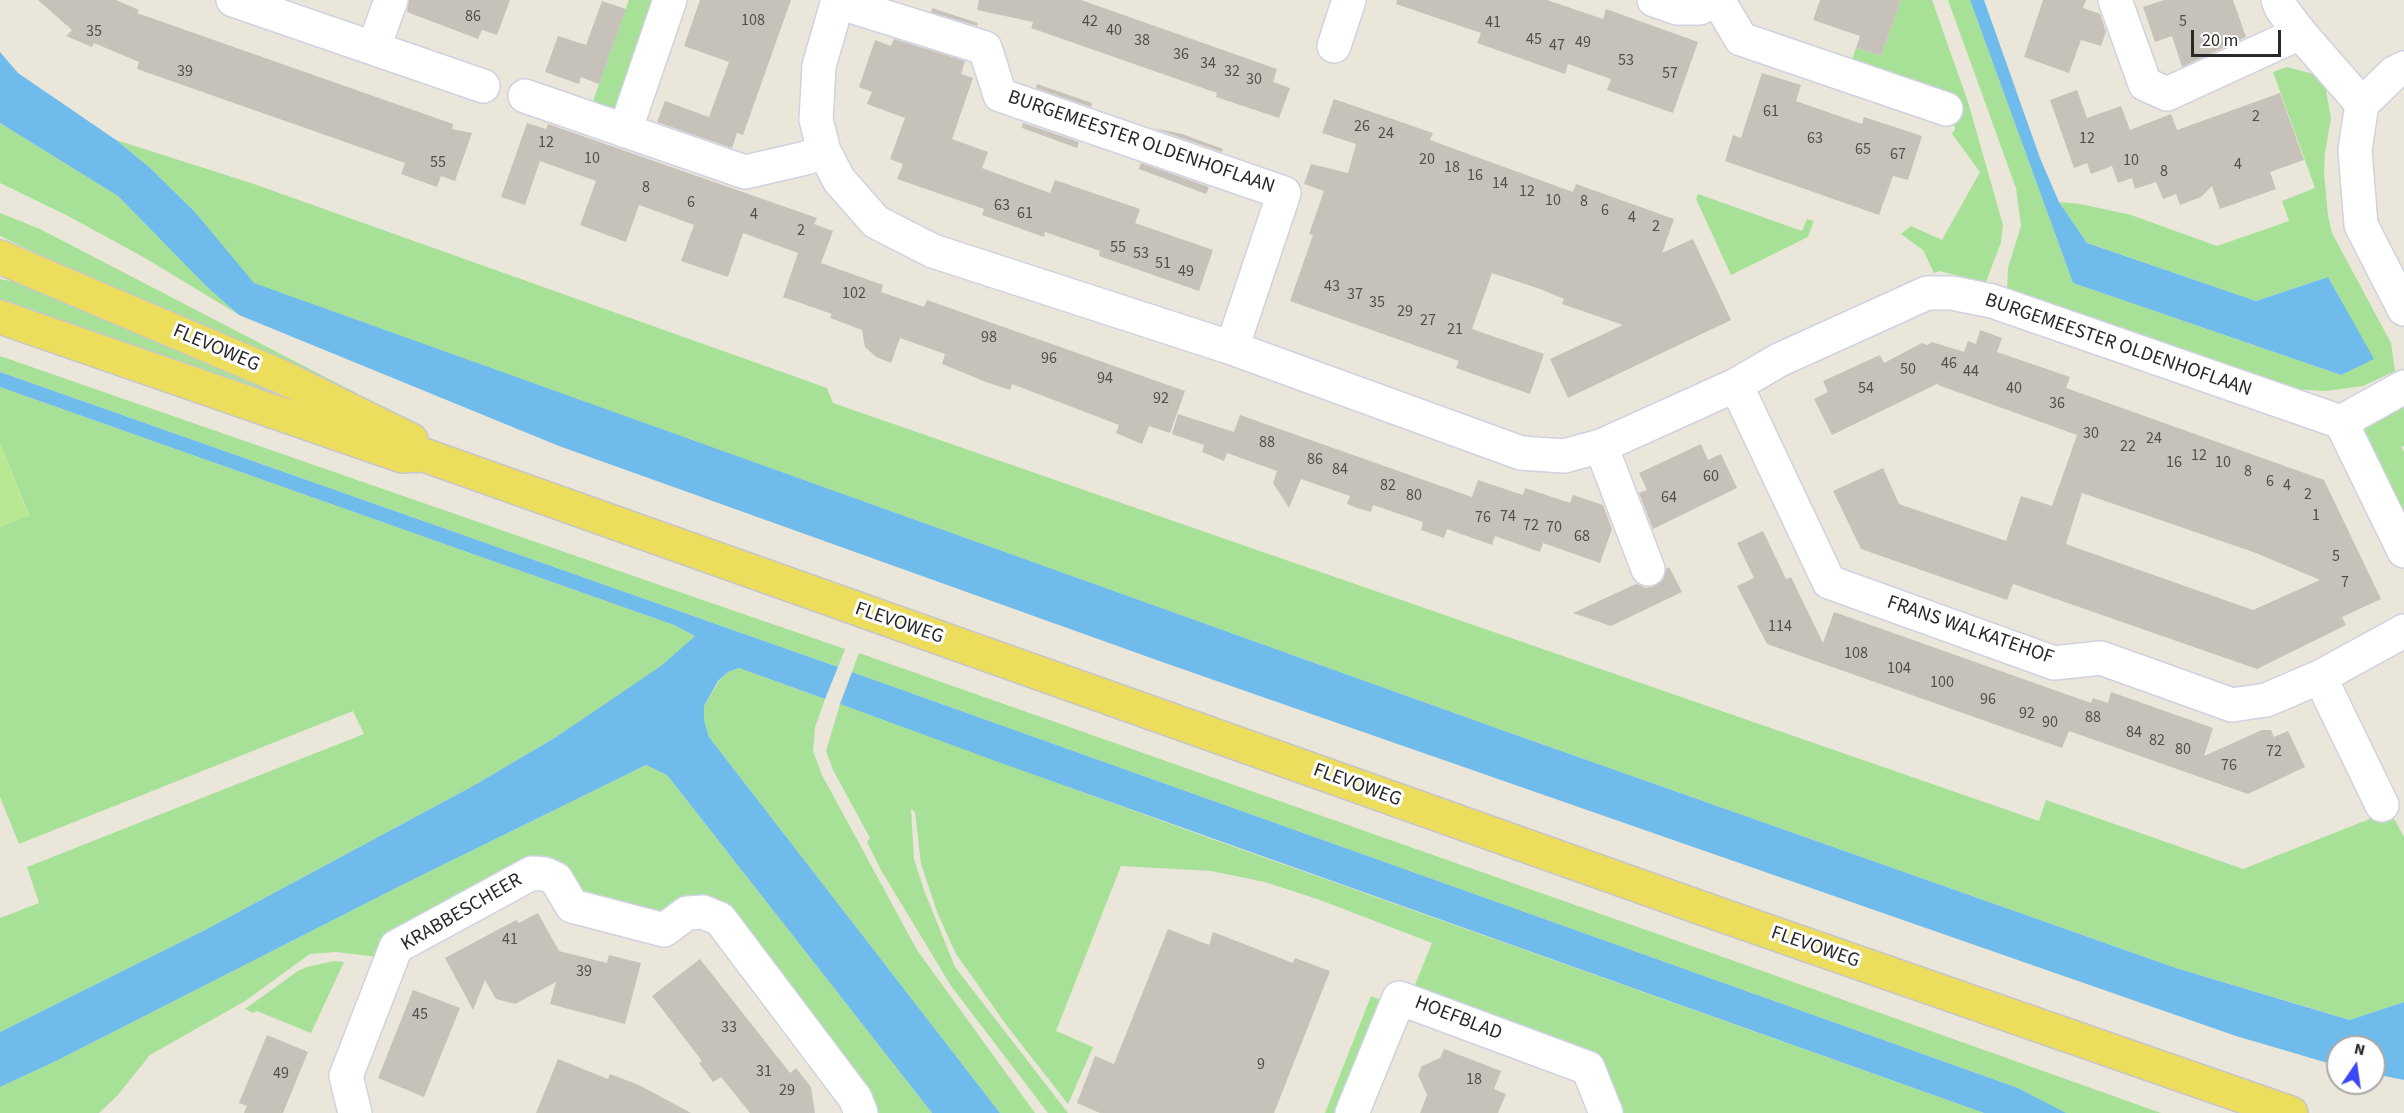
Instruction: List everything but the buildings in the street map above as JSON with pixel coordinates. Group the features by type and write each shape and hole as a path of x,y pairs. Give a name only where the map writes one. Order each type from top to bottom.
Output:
{"main road":[{"name":"FLEVOWEG","path":"0,257 282,377 313,410"},
{"name":"FLEVOWEG","path":"0,317 313,410 402,456 424,455 1724,916 2291,1113"}],"street":[{"path":"233,0 483,86"},
{"path":"374,47 391,0"},
{"path":"625,131 670,0"},
{"path":"1334,46 1349,0"},
{"path":"1654,0 1677,8 1700,8 1716,0 1741,39 1946,109"},
{"path":"2115,0 2145,84 2167,94 2300,33"},
{"path":"2278,0 2281,8 2300,33 2362,104"},
{"name":"BURGEMEESTER OLDENHOFLAAN","path":"1232,348 1284,193 1000,95 985,48 838,1 819,66 816,120 824,151 839,180 876,222 933,251 1232,348 1521,453 1564,456 1601,446 1736,385 1779,360 1927,293 1952,293 1992,301 2341,422"},
{"path":"2404,68 2394,73 2362,104 2355,150 2361,225 2404,309"},
{"path":"525,96 745,172 806,158 824,151"},
{"name":"FRANS WALKATEHOF","path":"1736,385 1829,582 2054,663 2101,657 2232,705 2266,700 2320,677 2404,631"},
{"path":"2404,387 2341,422 2404,551"},
{"path":"1601,446 1648,569"},
{"path":"2320,677 2382,805"},
{"name":"KRABBESCHEER","path":"355,1113 346,1076 396,947 532,873 545,873 556,879 572,906 664,930 687,913 703,912 720,919 855,1098 861,1113"},
{"name":"HOEFBLAD","path":"1352,1113 1399,998 1588,1068 1606,1113"}],"green space":[{"path":"629,0 658,0 615,111 593,101"},
{"path":"1901,0 1932,0 1968,102 2003,225 2001,242 1986,282 1939,271 1934,273 1923,250 1901,234 1911,226 1942,240 1980,172 1952,134 1955,129 1950,98 1851,63 1856,48 1881,56"},
{"path":"1948,0 1970,0 2073,283 2341,375 2373,359 2328,277 2256,301 2087,243 2059,202 2081,204 2131,215 2217,246 2289,221 2282,201 2315,188 2273,72 2287,67 2313,74 2325,85 2331,118 2324,173 2332,233 2391,343 2395,371 2363,386 2325,391 2292,389 2007,289 2008,268 2021,226 2016,188"},
{"path":"0,123 118,196 207,287 239,315 145,258 70,217 0,183"},
{"path":"116,140 251,183 827,388 833,403 2039,821 2046,800 2243,869 2390,811 2404,837 2404,1002 2351,1020 2176,968 1499,729 253,283 195,212 149,167"},
{"path":"1698,194 1802,231 1807,219 1814,221 1808,237 1731,275 1696,199"},
{"path":"0,213 40,229 356,393 349,401 0,236"},
{"path":"0,279 30,285 297,397 299,403 0,307"},
{"path":"0,356 845,649 838,667 0,372"},
{"path":"0,387 674,625 695,636 662,666 556,737 473,786 205,930 0,1032 0,918 39,903 27,867 364,734 353,711 19,844 0,797 0,527 29,515 0,443"},
{"path":"2404,402 2404,446 2401,447 2404,452 2404,522 2364,444 2366,424"},
{"path":"0,443 29,516 0,527"},
{"path":"859,653 2161,1113 2065,1113 2018,1088 852,672"},
{"path":"739,668 825,699 815,727 813,751 822,775 917,950 1035,1113 1000,1113 709,737 704,720 704,706 719,681 728,672"},
{"path":"840,704 1198,834 1984,1113 1620,1113 1602,1072 1414,987 1432,943 1320,900 1265,882 1211,871 1121,866 1056,1031 1093,1047 1068,1104 1007,1026 956,954 937,912 921,864 915,812 911,809 914,859 955,967 1068,1113 1048,1113 951,986 881,870 867,842 870,838 833,770 826,751"},
{"path":"646,765 667,775 932,1113 874,1113 728,914 660,916 579,895 565,872 378,957 336,952 310,954 245,1001 150,1055 117,1096 99,1113 0,1113 0,1087"},
{"path":"334,961 344,962 311,1033 257,1011 253,1013 245,1009 298,971"},
{"path":"1371,996 1381,1000 1336,1113 1325,1113"}],"water":[{"path":"1970,0 1984,0 2040,158 2059,202 2087,243 2256,301 2328,277 2374,359 2341,375 2073,283"},
{"path":"0,52 18,73 116,140 149,167 195,212 254,283 1499,729 2176,968 2350,1020 2404,1002 2404,1080 2386,1076 2386,1035 2326,1035 2326,1062 2236,1036 1165,663 559,446 239,315 207,287 118,196 0,123"},
{"path":"0,372 838,667 825,699 739,668 728,672 718,681 704,706 704,720 709,737 1000,1113 932,1113 667,775 646,765 0,1087 0,1032 205,930 473,786 556,737 661,666 695,636 674,625 0,387"},
{"path":"852,672 2018,1088 2066,1113 1984,1113 1001,763 840,704"}]}
